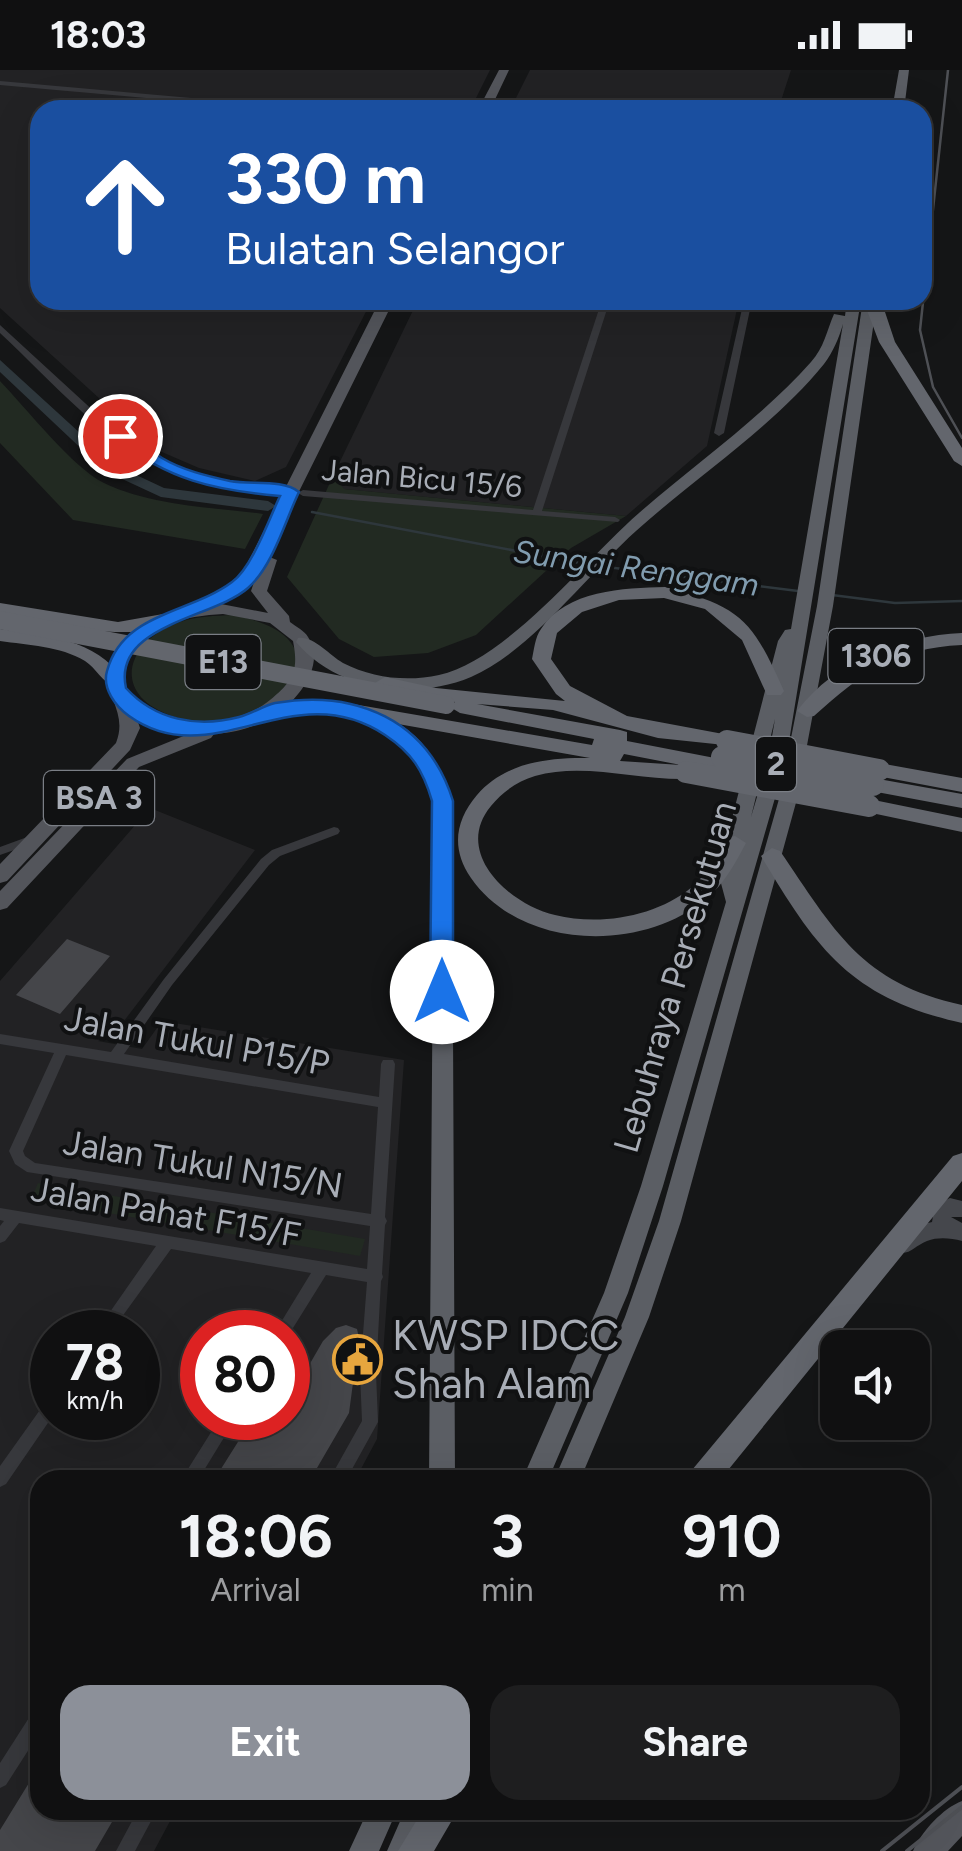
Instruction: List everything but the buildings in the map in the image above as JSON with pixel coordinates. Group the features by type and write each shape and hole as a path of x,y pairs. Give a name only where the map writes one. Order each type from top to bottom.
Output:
{"highway":[{"path":"887,100 891,70"},
{"path":"900,100 904,70"},
{"path":"385,683 444,679 490,659 820,362 838,318 849,310"},
{"name":"Lebuhraya Persekutuan","path":"539,1470 616,1293 652,1186 777,760 860,310"},
{"name":"Lebuhraya Persekutuan","path":"571,1470 636,1317 670,1221 772,856 807,712 825,606 861,310"},
{"path":"875,310 887,342 962,461"},
{"path":"618,717 563,690 546,670 541,654 543,638 560,616 591,599 611,594 674,594 715,608 757,641 768,660 774,691"},
{"path":"0,608 118,628 163,620"},
{"path":"736,907 728,872 786,641 804,610"},
{"path":"0,627 84,652 102,661 114,680"},
{"name":"E13","path":"0,627 445,709 723,755 873,789"},
{"name":"1306","path":"807,712 856,668 880,654 908,644 962,640"},
{"path":"304,642 324,662 339,670 385,683 436,694 534,701 618,717 723,755"},
{"path":"274,710 315,706 347,709 519,737 686,772 962,801"},
{"path":"347,709 380,723 414,745 434,771 442,801 442,1470"},
{"name":"E13","path":"445,709 478,719 723,755"},
{"path":"478,719 519,737"},
{"path":"546,723 579,720 671,733"},
{"path":"686,772 656,774 560,764 508,779 486,796 471,817 467,834 470,858 494,894 526,914 547,923 584,928 623,927 698,898 724,868 735,843"},
{"path":"873,789 962,785"},
{"path":"873,789 959,822"},
{"path":"772,856 816,926 871,982 912,1003 962,1014"},
{"path":"710,1470 960,1166"},
{"path":"364,1851 378,1820"},
{"path":"402,1851 416,1820"},
{"path":"415,1851 435,1820"}],"main road":[{"path":"489,100 504,70"},
{"path":"503,100 518,70"},
{"path":"382,310 297,492 258,587 262,598 304,642 308,666 298,689 274,710 250,722 221,728 171,726 136,711 124,701 114,680 130,642 163,620 230,594 252,572 297,492 397,310"},
{"path":"197,610 246,612 287,623"},
{"name":"BSA 3","path":"0,876 124,746 131,728 124,701"},
{"name":"BSA 3","path":"0,903 133,763 152,752 221,728"},
{"path":"957,1231 941,1220 942,1211 962,1206 957,1194 960,1166"},
{"path":"872,1274 915,1236 957,1231"},
{"path":"928,1851 962,1815"}],"street":[{"path":"0,83 191,100"},
{"name":"Jalan Bicu 15/6","path":"537,513 603,310"},
{"path":"720,432 746,310"},
{"name":"Jalan Bicu 15/6","path":"0,328 102,421 156,462 220,484 615,520"},
{"path":"114,1058 168,982 265,862 276,853 334,831"},
{"path":"0,850 22,845 42,832"},
{"name":"Jalan Tukul P15/P","path":"0,1039 385,1103"},
{"name":"Jalan Tukul N15/N","path":"62,1049 16,1152 32,1168 380,1221"},
{"path":"343,1470 370,1422 368,1373 388,1064"},
{"path":"0,1237 8,1215"},
{"name":"Jalan Pahat F15/F","path":"8,1215 376,1277"},
{"path":"119,1310 166,1243"},
{"path":"296,1310 321,1270"},
{"path":"0,1479 30,1436"},
{"path":"195,1470 214,1440"},
{"path":"0,1779 30,1732"},
{"path":"125,1851 142,1820"}],"shaded area":[{"path":"0,70 490,70 475,100 30,100 30,310 367,310 286,467 255,481 199,468 155,449 0,308"},
{"path":"530,70 791,70 781,100 515,100"},
{"path":"413,310 737,310 707,446 626,516 343,489 333,476"},
{"path":"0,381 64,451 104,483 162,501 263,514 245,549 73,520 0,443"},
{"path":"333,476 344,489 626,516 571,548 476,635 428,653 374,657 339,639 287,577"},
{"path":"233,615 273,628 293,646 297,667 286,687 265,704 237,717 205,721 172,716 152,707 139,695 132,668 147,642 180,622"},
{"path":"150,808 255,850 114,1034 98,1041 142,1049 162,1021 404,1060 377,1439 360,1470 30,1470 30,1820 171,1820 154,1851 0,1851 0,981"},
{"path":"38,1183 365,1239 360,1256 31,1200"}],"waterway":[{"name":"Sungai Renggam","path":"0,364 110,468 161,492 268,506"},
{"name":"Sungai Renggam","path":"312,512 590,565"},
{"name":"Sungai Renggam","path":"599,566 798,591"},
{"name":"Sungai Renggam","path":"832,595 895,603 962,601"}],"tram line":[{"path":"932,219 948,70"},
{"path":"922,310 920,330 933,387 962,438"},
{"path":"930,1813 962,1787"},
{"path":"907,1851 962,1807"},
{"path":"882,1851 921,1820"}],"place":[{"name":"KWSP IDCC Shah Alam","path":"357,1359"}],"route":[{"path":"120,436 156,462 182,474 232,486 291,492 252,572 241,585 197,610 163,620 141,632 121,656 114,680 116,690 136,711 171,726 221,728 250,722 274,710 315,706 347,709 399,733 414,745 434,771 442,801 442,992"}]}
